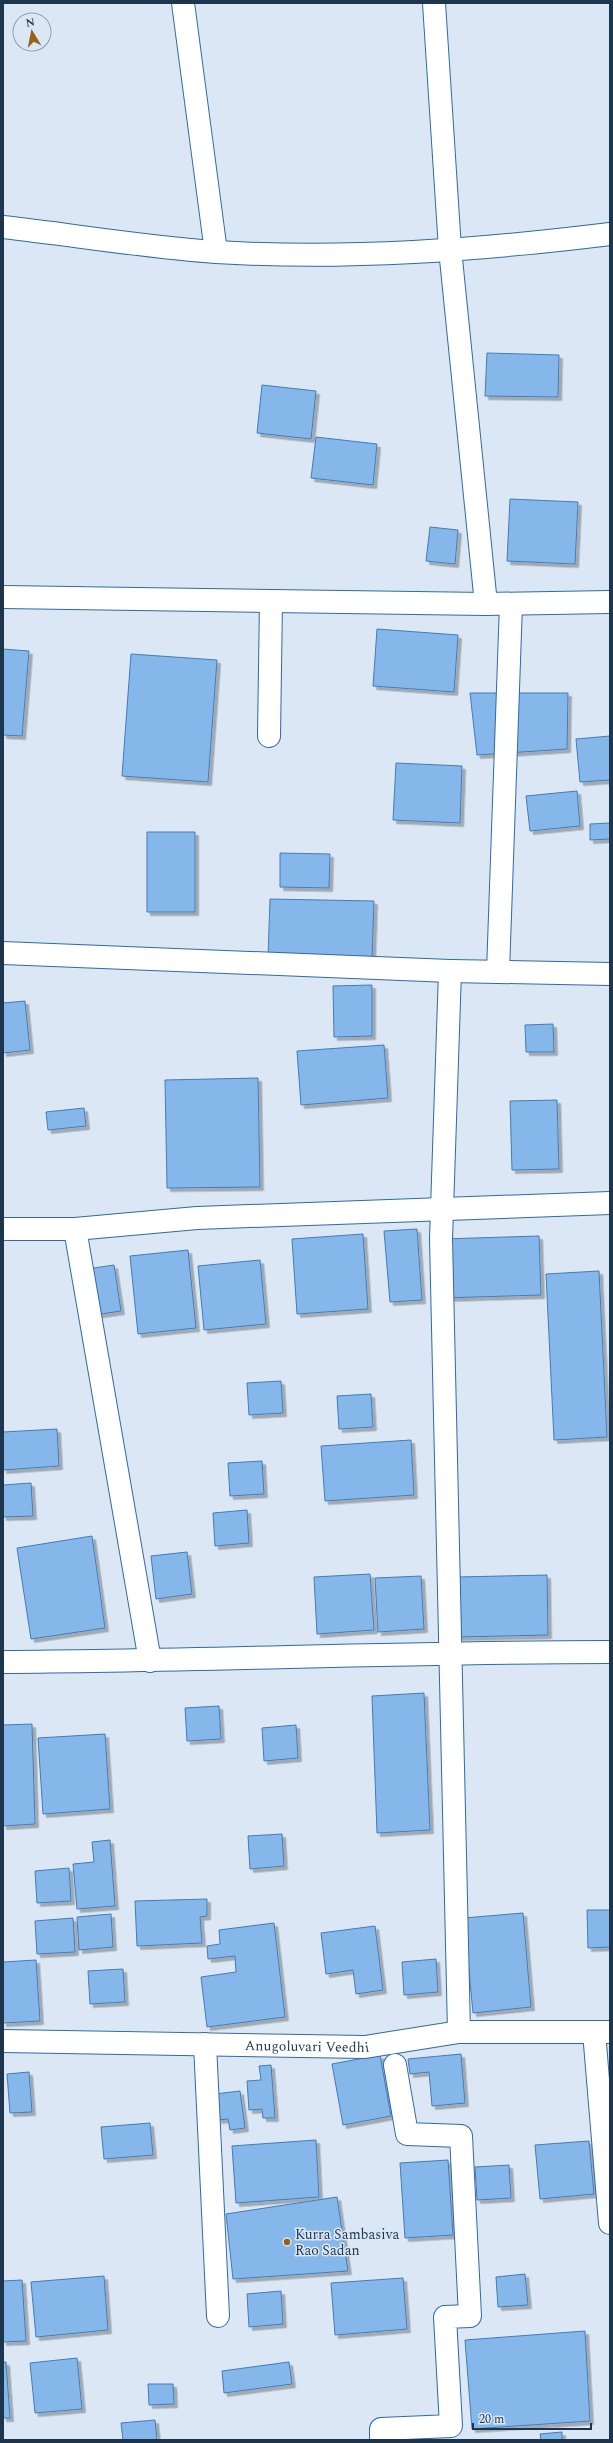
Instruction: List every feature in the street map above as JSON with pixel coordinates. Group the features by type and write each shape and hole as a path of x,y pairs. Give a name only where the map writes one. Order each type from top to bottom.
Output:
{"street":[{"path":"183,3 216,252"},
{"path":"434,3 450,249 486,604"},
{"path":"3,227 216,252 363,255 547,242 610,234"},
{"path":"3,598 486,604 610,602"},
{"path":"269,736 271,601"},
{"path":"498,972 511,604"},
{"path":"3,953 450,972 610,974"},
{"path":"450,972 441,1210 449,1652 459,2032"},
{"path":"3,1229 75,1229 197,1218 610,1203"},
{"path":"75,1229 150,1661"},
{"path":"3,1662 150,1661 449,1652 610,1652"},
{"name":"Anugoluvari Veedhi","path":"3,2041 365,2047 459,2032 602,2032"},
{"path":"602,2032 610,2223"},
{"path":"206,2044 218,2316"},
{"path":"381,2440 381,2429 451,2426 445,2317 470,2316 461,2136 407,2134 395,2065"}],"building":[{"path":"487,353 559,355 558,397 485,396"},
{"path":"262,385 316,391 311,439 257,433"},
{"path":"316,437 377,444 373,485 311,478"},
{"path":"510,499 578,502 575,564 507,561"},
{"path":"430,527 458,530 455,564 426,561"},
{"path":"377,629 458,635 454,692 373,686"},
{"path":"3,649 29,651 22,736 3,735"},
{"path":"131,654 217,660 208,782 122,776"},
{"path":"470,693 568,693 567,749 477,755"},
{"path":"610,736 610,780 580,782 576,739"},
{"path":"396,763 462,766 460,823 393,820"},
{"path":"577,791 580,826 530,831 526,796"},
{"path":"610,823 610,839 590,840 590,824"},
{"path":"147,832 195,832 195,912 147,912"},
{"path":"280,853 330,854 329,888 280,887"},
{"path":"270,899 374,901 372,959 268,957"},
{"path":"372,985 372,1036 334,1037 333,986"},
{"path":"25,1001 30,1050 3,1053 3,1003"},
{"path":"553,1024 554,1052 526,1052 525,1025"},
{"path":"384,1045 388,1098 301,1105 297,1051"},
{"path":"258,1078 260,1187 167,1188 165,1080"},
{"path":"557,1100 559,1169 512,1170 510,1101"},
{"path":"84,1108 86,1126 48,1130 46,1112"},
{"path":"417,1229 422,1300 390,1302 384,1231"},
{"path":"363,1234 368,1309 297,1314 292,1239"},
{"path":"539,1236 541,1295 442,1298 441,1239"},
{"path":"188,1250 196,1328 138,1334 130,1256"},
{"path":"260,1260 266,1324 204,1330 198,1266"},
{"path":"114,1265 121,1311 94,1315 87,1269"},
{"path":"599,1271 607,1437 554,1440 546,1274"},
{"path":"281,1381 283,1413 249,1415 247,1383"},
{"path":"371,1394 373,1427 339,1429 337,1396"},
{"path":"57,1429 59,1466 3,1470 3,1432"},
{"path":"411,1440 414,1495 325,1501 321,1446"},
{"path":"262,1461 264,1494 230,1496 228,1463"},
{"path":"31,1483 33,1516 3,1517 3,1485"},
{"path":"247,1510 249,1543 215,1546 213,1513"},
{"path":"92,1536 105,1628 31,1639 17,1548"},
{"path":"187,1552 192,1594 156,1599 151,1556"},
{"path":"370,1574 374,1630 317,1634 314,1577"},
{"path":"547,1575 548,1635 458,1637 457,1577"},
{"path":"421,1576 424,1629 378,1632 375,1578"},
{"path":"424,1693 430,1830 377,1833 372,1696"},
{"path":"219,1706 221,1739 187,1741 185,1708"},
{"path":"32,1724 35,1824 3,1826 3,1725"},
{"path":"296,1725 298,1758 264,1761 262,1728"},
{"path":"105,1734 110,1809 43,1814 38,1738"},
{"path":"282,1834 284,1866 250,1869 248,1836"},
{"path":"110,1840 115,1906 77,1909 73,1864 94,1862 92,1842"},
{"path":"69,1868 71,1901 37,1903 35,1871"},
{"path":"207,1899 207,1916 200,1917 202,1943 137,1946 135,1901"},
{"path":"587,1910 610,1910 610,1947 588,1948"},
{"path":"523,1913 531,2007 473,2013 464,1918"},
{"path":"111,1914 113,1947 79,1950 77,1917"},
{"path":"73,1918 75,1952 37,1954 35,1921"},
{"path":"274,1923 285,2017 207,2027 201,1977 236,1972 235,1956 208,1959 207,1946 220,1944 219,1930"},
{"path":"375,1926 383,1990 356,1994 353,1970 326,1974 321,1933"},
{"path":"436,1959 438,1992 404,1995 402,1962"},
{"path":"36,1960 40,2021 3,2023 3,1962"},
{"path":"123,1969 125,2002 90,2004 88,1971"},
{"path":"461,2054 465,2103 432,2106 429,2072 410,2074 408,2059"},
{"path":"380,2055 391,2116 343,2125 332,2064"},
{"path":"271,2065 275,2118 263,2118 262,2109 249,2110 247,2081 261,2080 259,2066"},
{"path":"29,2072 32,2112 10,2113 7,2074"},
{"path":"240,2091 245,2128 230,2130 228,2119 218,2120 215,2094"},
{"path":"150,2123 153,2155 104,2159 101,2127"},
{"path":"316,2140 319,2197 236,2203 232,2146"},
{"path":"589,2141 594,2194 540,2199 535,2145"},
{"path":"448,2160 453,2235 405,2238 400,2163"},
{"path":"509,2165 511,2198 477,2200 475,2167"},
{"name":"Kurra Sambasiva Rao Sadan","path":"337,2197 348,2271 233,2279 226,2214"},
{"path":"525,2274 528,2305 498,2307 496,2277"},
{"path":"104,2276 108,2330 36,2337 31,2282"},
{"path":"403,2278 407,2329 335,2335 331,2283"},
{"path":"22,2280 26,2341 3,2342 3,2281"},
{"path":"281,2291 283,2324 249,2327 247,2294"},
{"path":"585,2331 590,2421 472,2429 465,2340"},
{"path":"77,2358 82,2409 35,2413 30,2363"},
{"path":"3,2362 6,2362 10,2418 3,2418"},
{"path":"289,2362 292,2384 224,2393 222,2371"},
{"path":"148,2384 173,2384 174,2404 149,2405"},
{"path":"155,2420 157,2440 123,2440 121,2423"},
{"path":"562,2432 562,2440 541,2440 540,2434"}],"place":[{"name":"Kurra Sambasiva Rao Sadan","path":"287,2242"}]}
